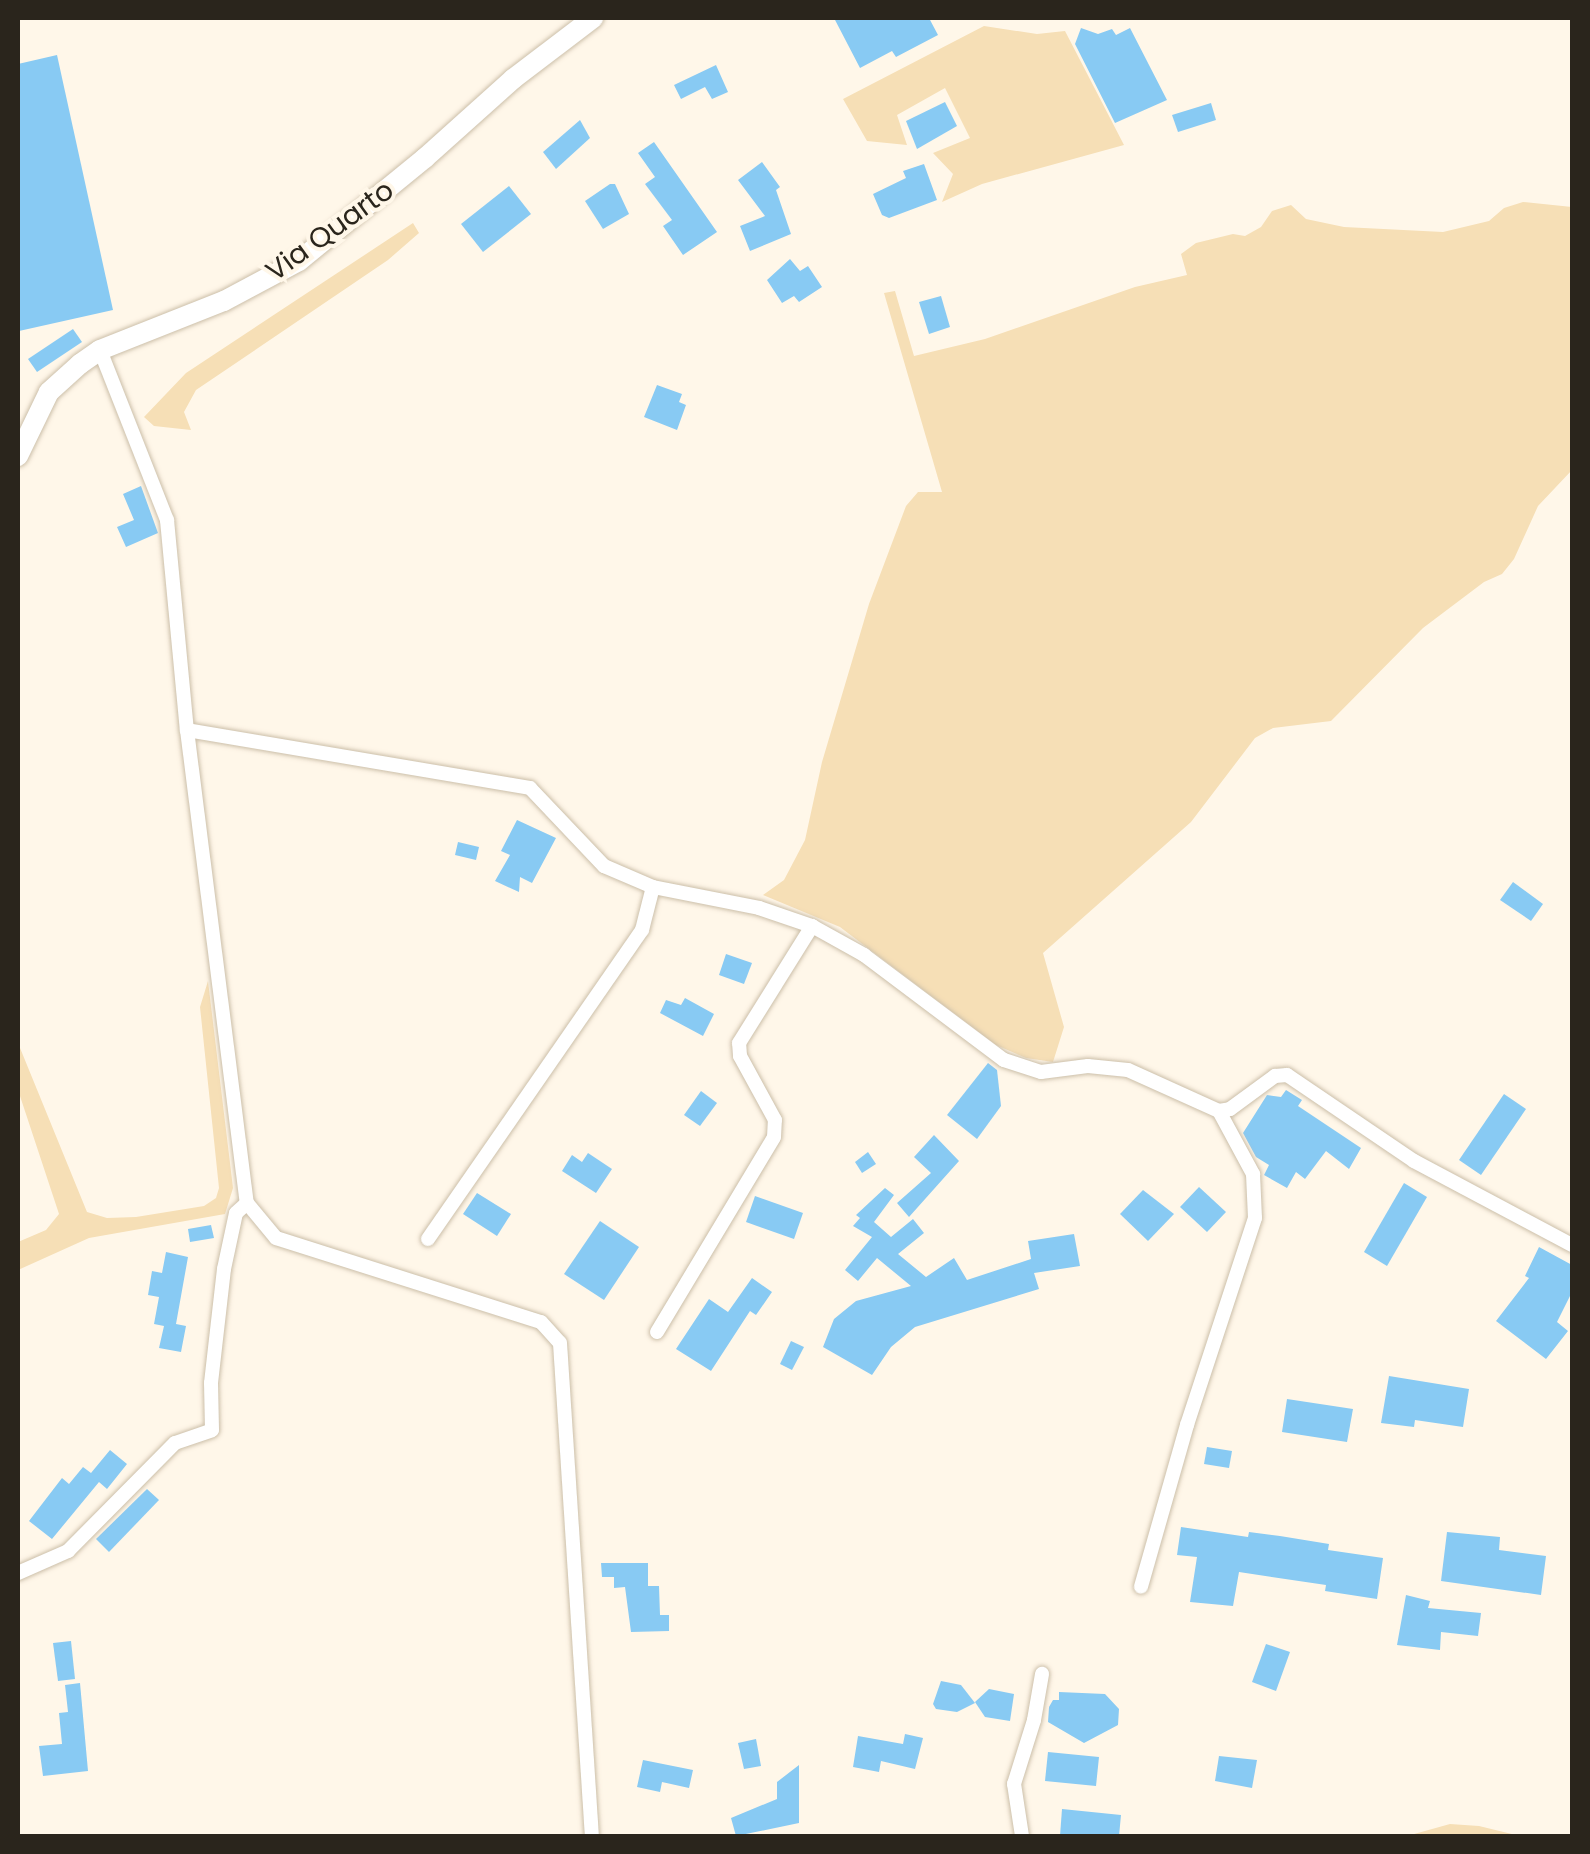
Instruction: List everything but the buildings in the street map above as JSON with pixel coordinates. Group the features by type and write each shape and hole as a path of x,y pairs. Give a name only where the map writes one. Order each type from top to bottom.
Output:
{"street":[{"name":"Via Quarto","path":"18,456 49,392 100,350 224,301 299,261 426,158 512,78 592,18"},
{"path":"100,350 167,520 187,730 247,1203 276,1238 541,1322 560,1343 592,1836"},
{"path":"187,730 530,788 604,866 653,887 759,908 812,926 864,955 1004,1060 1041,1072 1088,1066 1128,1070 1219,1112 1253,1174 1255,1218 1187,1426 1141,1587"},
{"path":"428,1239 642,930 653,887"},
{"path":"657,1332 774,1137 775,1120 740,1056 739,1043 812,926"},
{"path":"1219,1112 1230,1109 1275,1076 1287,1075 1414,1162 1572,1245"},
{"path":"18,1573 68,1551 174,1443 212,1430 211,1383 224,1268 236,1213 247,1203"},
{"path":"1022,1836 1014,1784 1034,1720 1042,1674"}],"shaded area":[{"path":"984,26 1037,34 1065,31 1124,145 982,184 942,202 953,174 933,153 970,138 945,88 897,115 907,145 867,141 843,99"},
{"path":"1523,202 1572,207 1572,470 1538,506 1514,559 1502,574 1484,582 1423,628 1331,721 1273,728 1255,738 1191,822 1043,953 1064,1027 1053,1062 1026,1058 996,1045 840,927 763,895 784,880 805,840 822,762 869,604 906,506 918,492 942,492 884,293 895,291 914,356 985,339 1135,287 1187,275 1181,254 1196,243 1233,234 1245,236 1261,227 1272,211 1291,205 1306,219 1344,227 1443,232 1489,221 1504,208"},
{"path":"413,223 419,233 388,260 196,390 184,412 191,430 154,426 144,417 186,373"},
{"path":"208,981 233,1188 225,1214 89,1238 18,1270 18,1242 46,1230 59,1214 18,1090 18,1043 87,1212 107,1218 136,1217 204,1206 216,1198 219,1188 200,1007"},
{"path":"1450,1824 1479,1826 1520,1836 1407,1836"}]}
